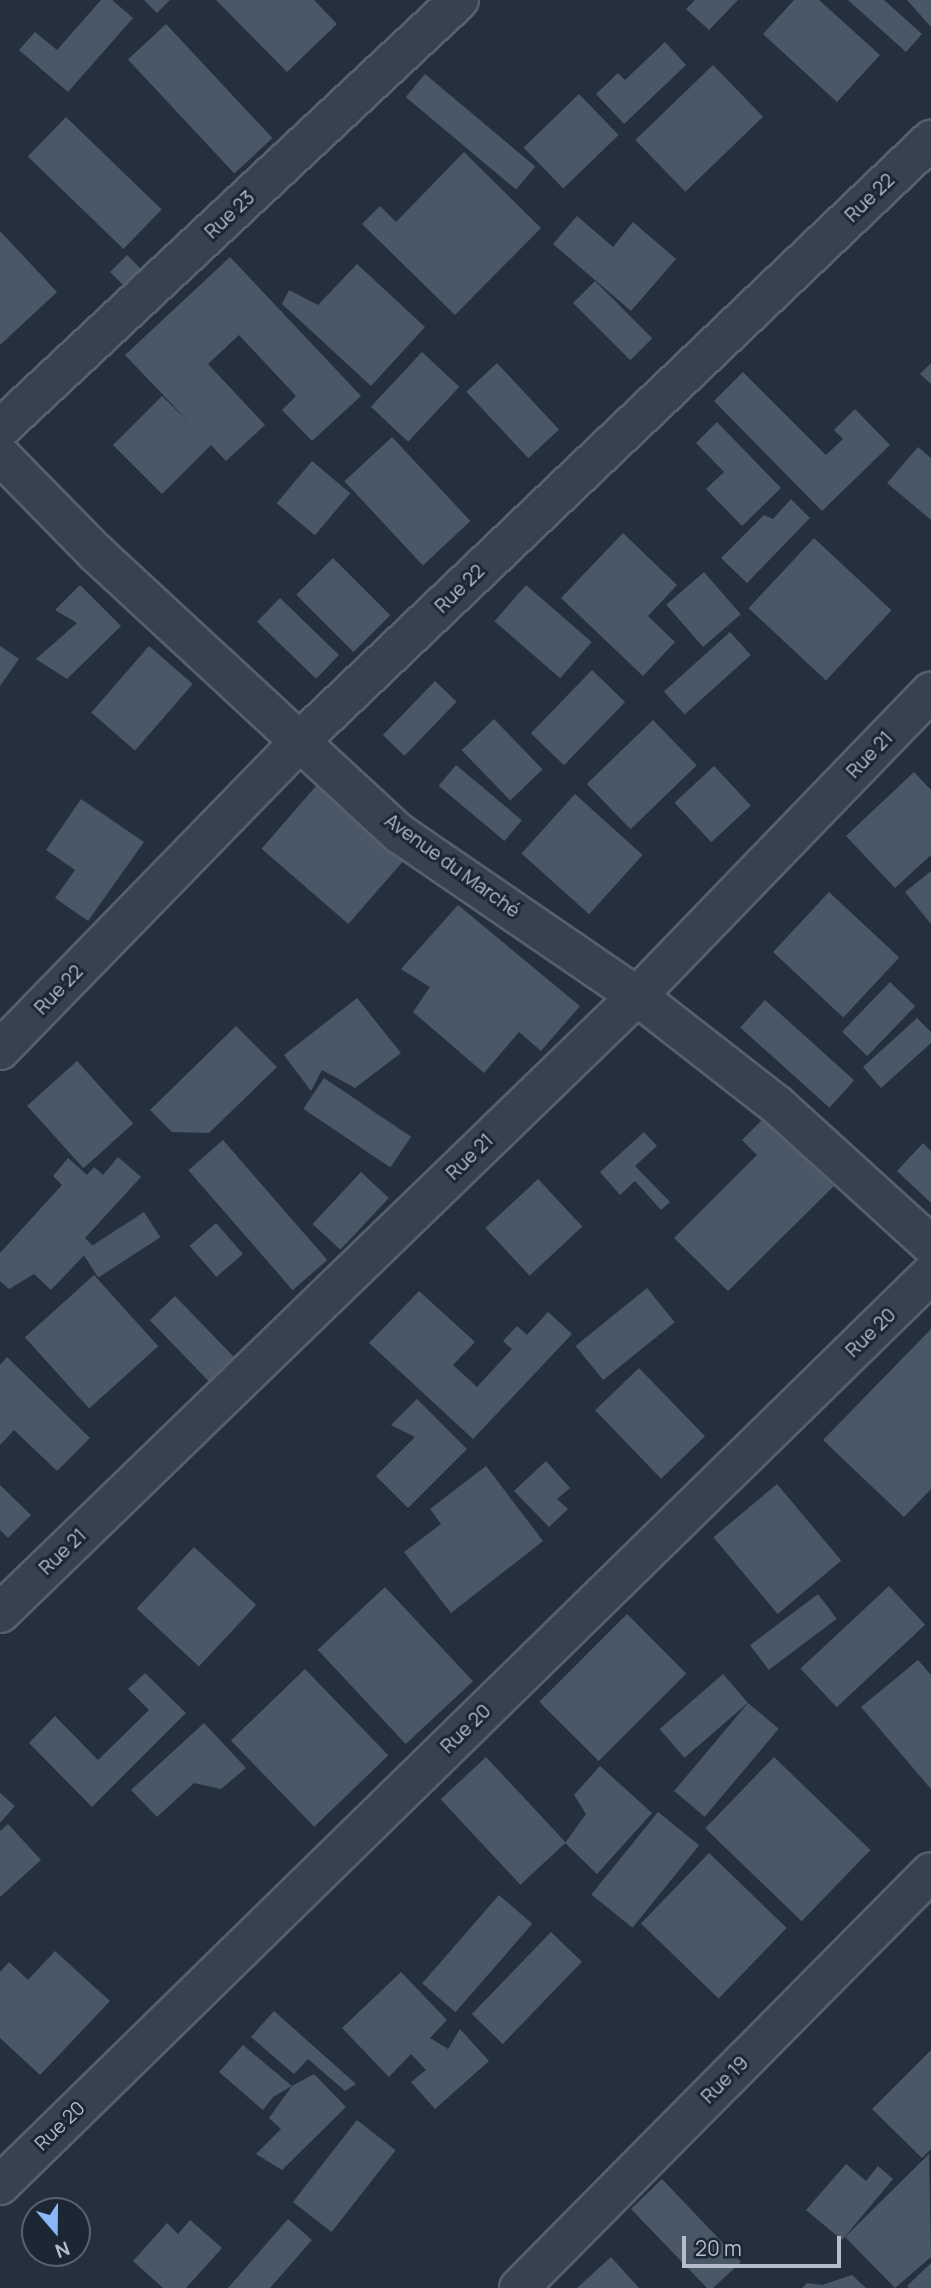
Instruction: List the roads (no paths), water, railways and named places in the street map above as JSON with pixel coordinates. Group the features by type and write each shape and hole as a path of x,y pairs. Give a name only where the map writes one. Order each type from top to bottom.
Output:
{"street":[{"name":"Rue 23","path":"0,429 459,0"},
{"name":"Rue 22","path":"0,1050 302,739 931,140"},
{"name":"Avenue du Marché","path":"0,455 95,552 302,739 400,834 637,996 777,1105 931,1245"},
{"name":"Rue 21","path":"0,1613 637,996 931,692"},
{"name":"Rue 20","path":"0,2185 931,1274"},
{"name":"Rue 19","path":"519,2288 931,1872"}]}
